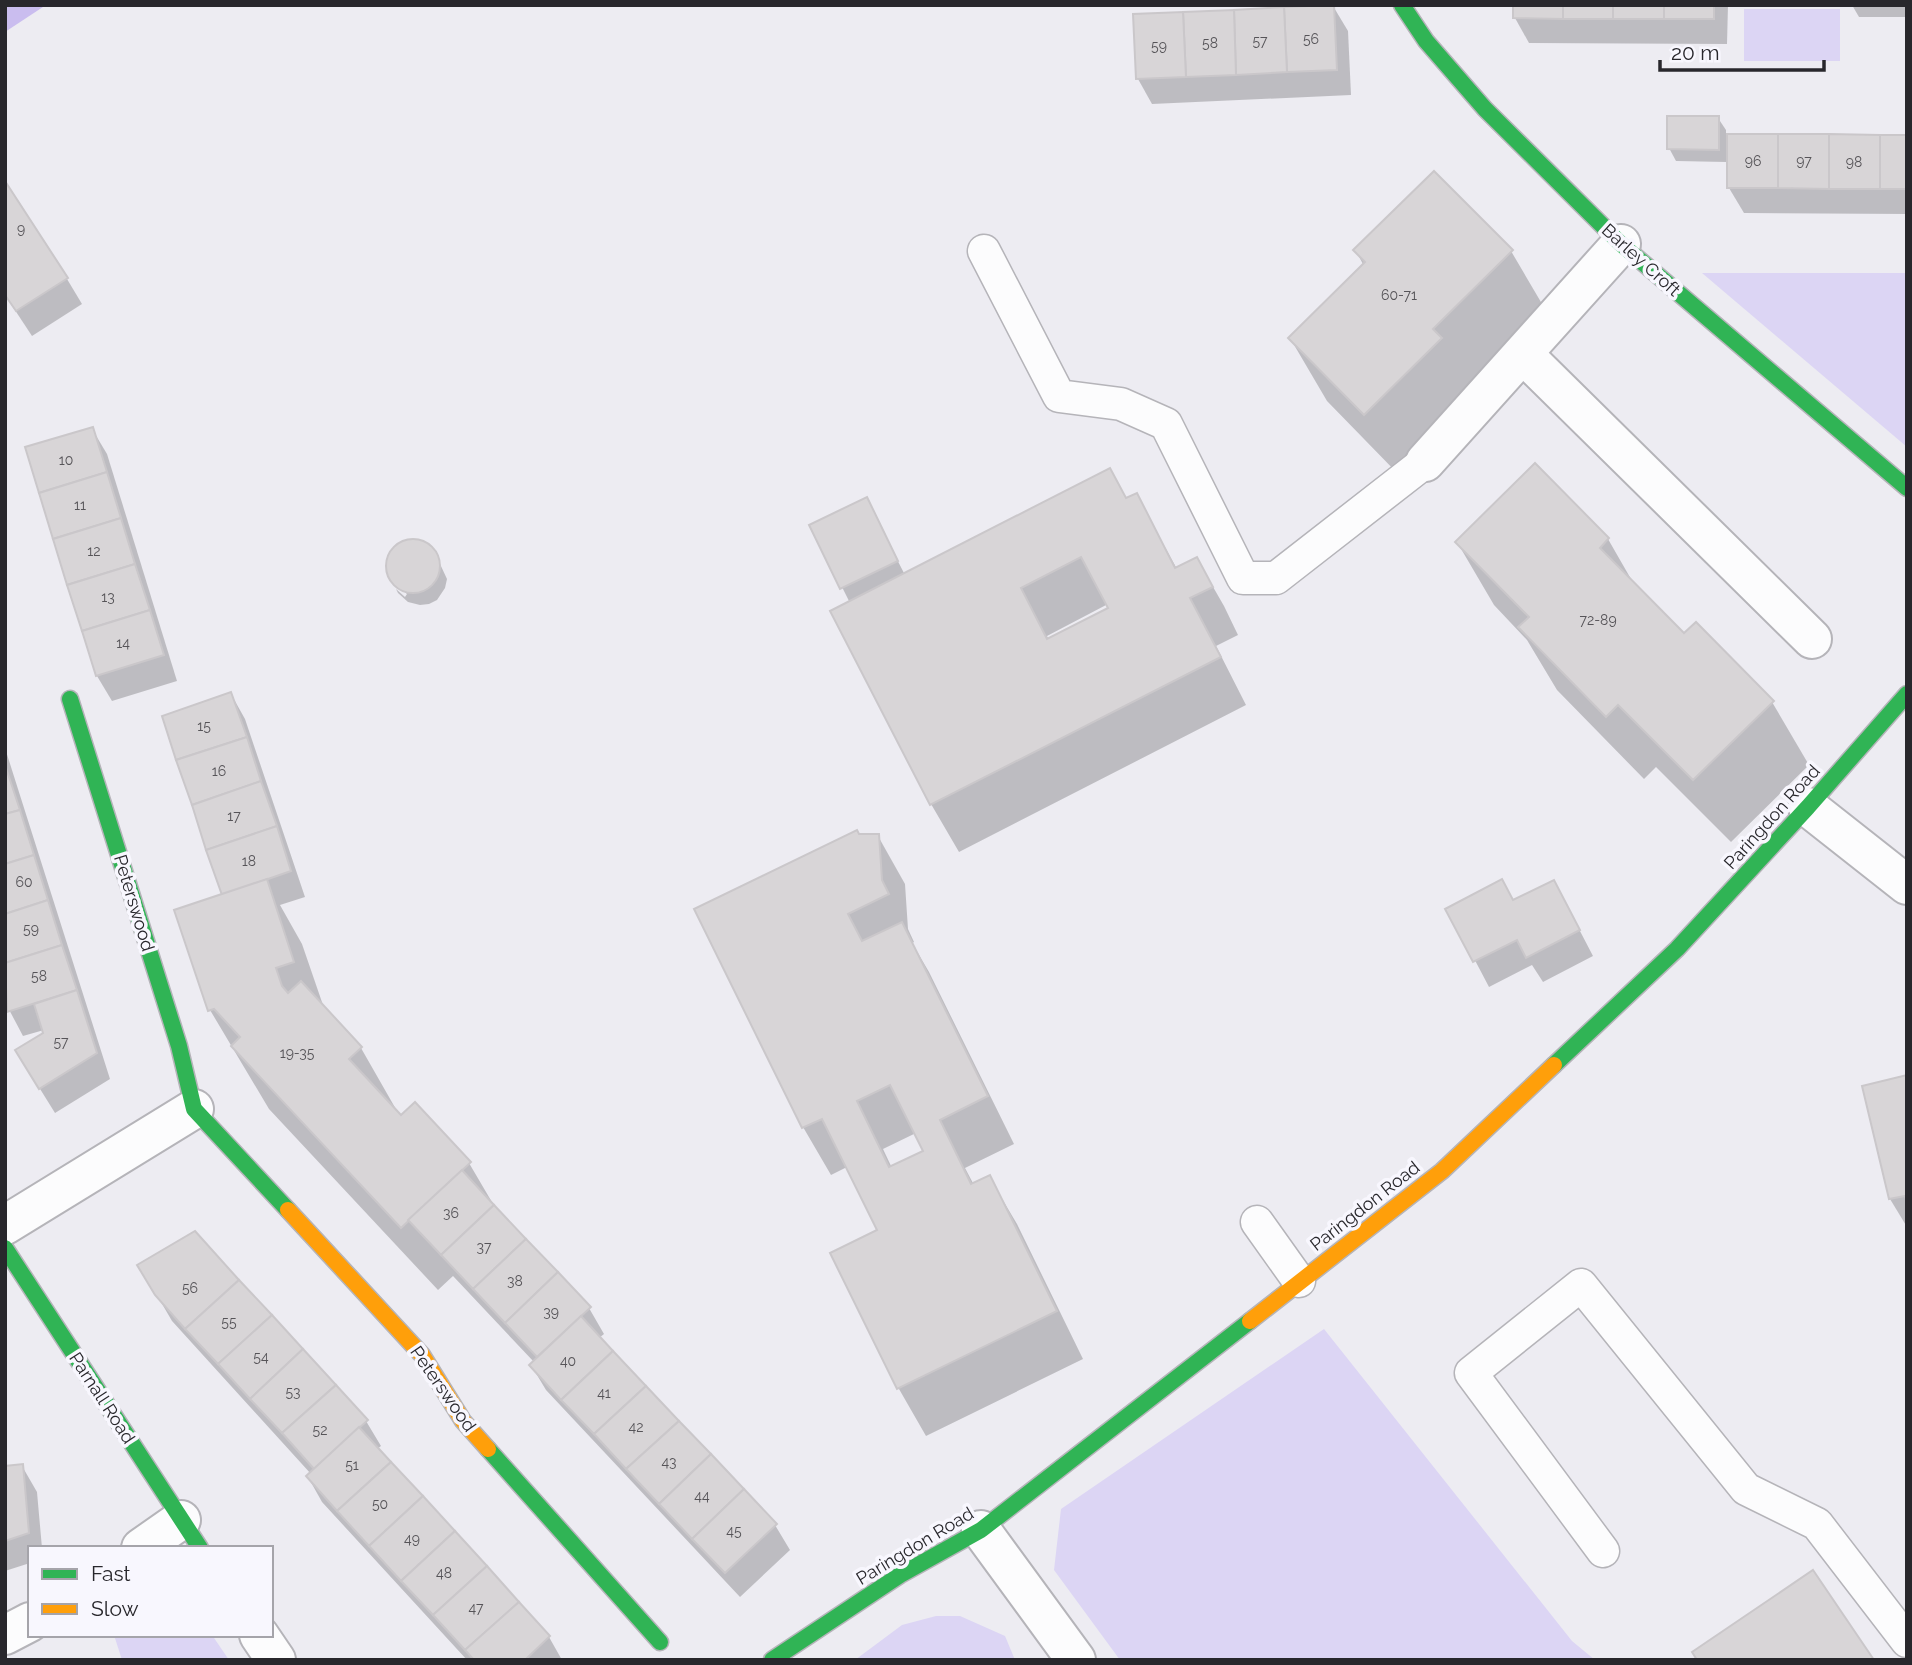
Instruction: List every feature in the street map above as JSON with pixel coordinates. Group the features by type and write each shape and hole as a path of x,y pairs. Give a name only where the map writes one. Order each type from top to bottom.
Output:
{"street":[{"name":"Barley Croft","path":"1402,5 1426,41 1485,108 1621,244 1907,488"},
{"path":"1425,462 1621,244"},
{"path":"1523,354 1812,639"},
{"name":"Paringdon Road","path":"772,1660 900,1575 981,1530 1442,1171 1677,949 1808,807 1907,694"},
{"name":"Peterswood","path":"70,699 179,1046 194,1109 422,1355 463,1421 660,1642"},
{"path":"1808,807 1907,885"},
{"path":"5,1225 194,1109"},
{"name":"Parnall Road","path":"5,1248 190,1534"},
{"path":"981,1530 1076,1660"},
{"path":"148,1546 190,1534"},
{"path":"5,1635 28,1623"},
{"path":"260,1637 276,1660"}],"lane":[{"path":"984,251 1059,396 1121,404 1166,424 1243,579 1276,578 1425,462"},
{"path":"1257,1222 1299,1281"},
{"path":"1603,1551 1471,1373 1581,1285 1746,1489 1817,1524 1907,1641"}],"shaded area":[{"path":"5,5 46,5 5,32"},
{"path":"1744,9 1840,9 1840,61 1744,61"},
{"path":"1702,273 1907,273 1907,447"},
{"path":"1324,1329 1572,1641 1595,1660 1120,1660 1054,1570 1061,1509"},
{"path":"936,1616 960,1616 1005,1636 1015,1660 855,1660 902,1625"},
{"path":"115,1637 213,1637 229,1660 122,1660"}],"building":[{"path":"1334,5 1337,70 1287,72 1284,7"},
{"path":"1513,5 1563,5 1563,19 1513,18"},
{"path":"1563,5 1613,5 1613,19 1563,19"},
{"path":"1613,5 1664,5 1664,19 1613,19"},
{"path":"1664,5 1714,5 1714,19 1664,19"},
{"path":"1284,7 1287,72 1236,75 1234,10"},
{"path":"1234,10 1236,75 1186,77 1183,12"},
{"path":"1183,12 1186,77 1136,79 1133,14"},
{"path":"1667,116 1719,116 1719,150 1667,149"},
{"path":"1727,134 1778,134 1778,188 1727,188"},
{"path":"1778,134 1829,134 1829,189 1778,188"},
{"path":"1829,134 1880,135 1880,189 1829,189"},
{"path":"1880,135 1907,135 1907,189 1880,189"},
{"path":"1434,171 1513,250 1433,329 1442,338 1364,415 1288,338 1365,262 1353,250"},
{"path":"5,181 68,278 16,311 5,295"},
{"path":"93,427 107,472 39,493 25,447"},
{"path":"1535,463 1609,538 1600,548 1684,633 1696,622 1774,701 1693,780 1618,705 1606,717 1518,627 1529,617 1455,542"},
{"path":"1110,468 1126,498 1137,493 1175,568 1197,557 1213,587 1190,598 1221,657 930,805 830,611","holes":["1081,557 1108,608 1047,639 1021,588"]},
{"path":"107,472 121,518 53,539 39,493"},
{"path":"867,497 898,561 840,589 809,525"},
{"path":"121,518 135,564 67,585 53,539"},
{"path":"418,539 428,543 436,551 440,566 436,581 428,589 408,593 398,589 390,581 386,561 390,551 398,543"},
{"path":"135,564 150,610 82,631 67,585"},
{"path":"150,610 164,655 96,676 82,631"},
{"path":"231,692 247,737 176,760 162,716"},
{"path":"247,737 261,781 192,805 176,760"},
{"path":"5,765 20,810 5,814"},
{"path":"261,781 277,826 206,850 192,805"},
{"path":"20,810 34,855 5,864 5,814"},
{"path":"277,826 291,871 222,895 206,850"},
{"path":"857,830 859,834 879,834 882,880 889,894 848,914 862,941 902,922 988,1096 940,1120 971,1184 990,1175 1057,1311 897,1389 830,1253 877,1230 822,1119 802,1128 694,909","holes":["890,1085 923,1151 889,1167 857,1101"]},
{"path":"34,855 48,900 5,914 5,864"},
{"path":"267,879 294,962 276,968 282,986 288,993 301,981 362,1047 349,1059 401,1115 415,1102 471,1162 401,1228 231,1046 240,1037 214,1009 208,1011 174,910"},
{"path":"1502,879 1513,900 1554,880 1580,930 1526,958 1517,940 1473,962 1445,909"},
{"path":"48,900 62,945 5,963 5,914"},
{"path":"62,945 77,990 7,1012 5,963"},
{"path":"77,990 97,1053 39,1089 15,1050 43,1033 34,1004"},
{"path":"1907,1075 1907,1203 1905,1196 1889,1199 1862,1086"},
{"path":"462,1170 494,1205 441,1255 408,1220"},
{"path":"494,1205 526,1239 473,1289 441,1255"},
{"path":"195,1231 239,1280 185,1329 155,1295 137,1265"},
{"path":"526,1239 558,1272 505,1323 473,1289"},
{"path":"558,1272 591,1307 537,1357 505,1323"},
{"path":"239,1280 272,1315 218,1364 185,1329"},
{"path":"272,1315 303,1349 250,1399 218,1364"},
{"path":"581,1316 613,1351 561,1400 529,1365"},
{"path":"303,1349 336,1385 282,1433 250,1399"},
{"path":"613,1351 646,1386 594,1434 561,1400"},
{"path":"336,1385 368,1420 314,1469 282,1433"},
{"path":"646,1386 679,1421 626,1469 594,1434"},
{"path":"679,1421 711,1454 659,1504 626,1469"},
{"path":"359,1427 391,1462 337,1511 306,1476"},
{"path":"711,1454 744,1489 692,1539 659,1504"},
{"path":"391,1462 423,1496 369,1546 337,1511"},
{"path":"23,1464 29,1533 5,1541 5,1466"},
{"path":"744,1489 777,1524 725,1573 692,1539"},
{"path":"423,1496 455,1531 401,1581 369,1546"},
{"path":"455,1531 487,1566 433,1615 401,1581"},
{"path":"487,1566 519,1602 465,1650 433,1615"},
{"path":"1813,1570 1874,1660 1697,1660 1692,1652"},
{"path":"519,1602 550,1636 525,1660 474,1660 465,1650"}],"traffic: fast":[{"path":"1402,5 1426,41 1485,109 1621,244 1907,488"},
{"path":"1554,1065 1677,949 1808,807 1907,694"},
{"path":"70,699 179,1046 194,1109 288,1210"},
{"path":"5,1248 199,1546"},
{"path":"772,1660 900,1575 981,1530 1250,1321"},
{"path":"488,1449 660,1642"}],"traffic: slow":[{"path":"1250,1321 1442,1171 1554,1065"},
{"path":"288,1210 422,1355 463,1421 488,1449"}]}
